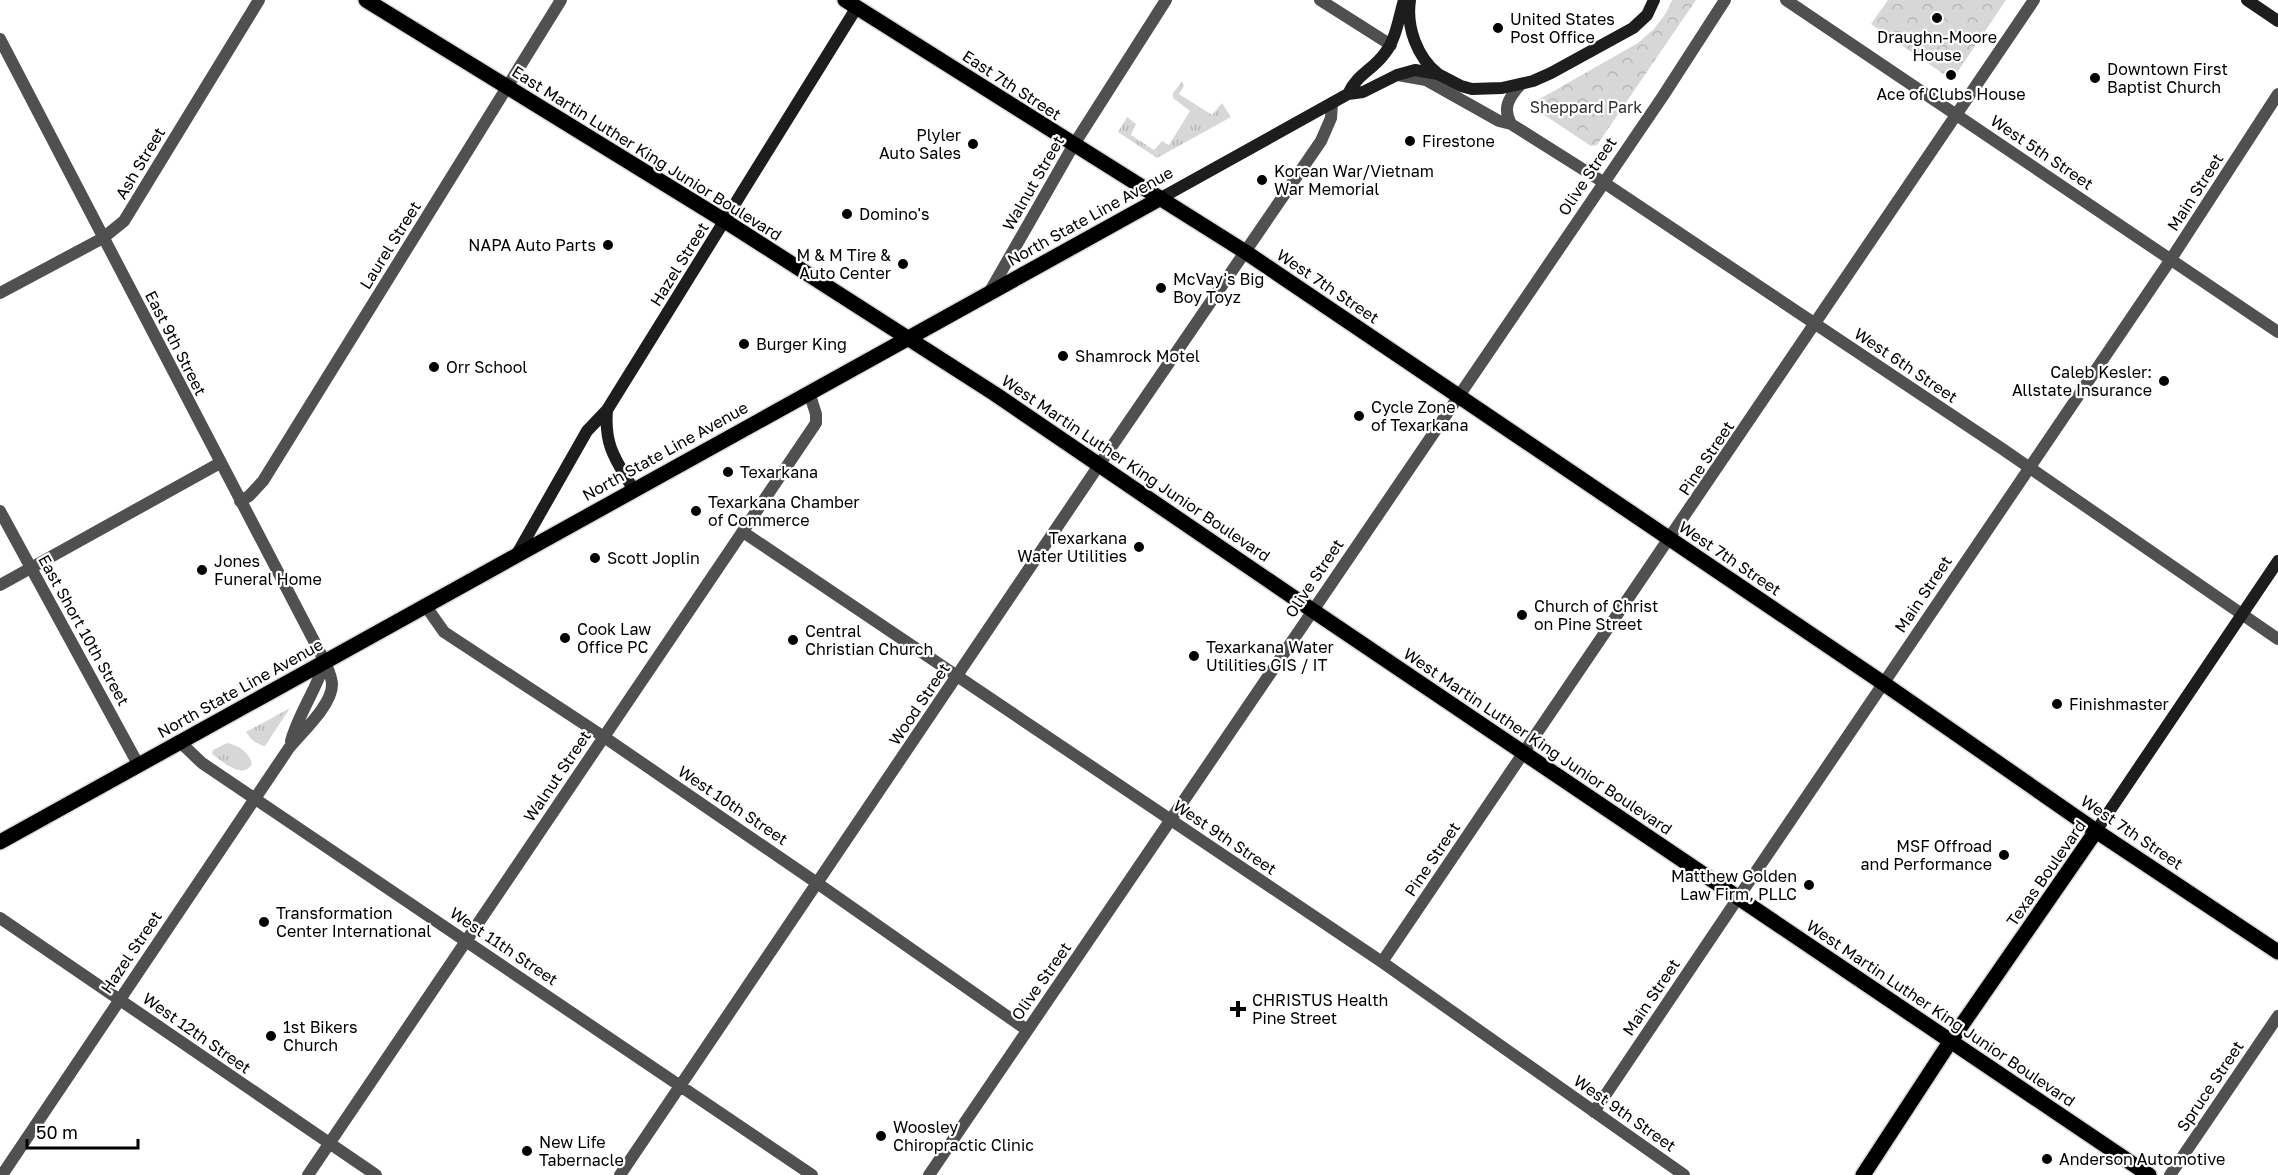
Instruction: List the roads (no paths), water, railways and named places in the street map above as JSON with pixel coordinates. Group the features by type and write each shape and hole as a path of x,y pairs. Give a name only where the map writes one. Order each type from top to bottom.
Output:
{"main road":[{"name":"East Martin Luther King Junior Boulevard","path":"366,0 725,221 907,338"},
{"name":"North State Line Avenue","path":"1348,94 1359,76 1381,59 1391,45 1404,0"},
{"path":"1410,0 1410,24 1413,38 1426,62 1438,74"},
{"name":"North State Line Avenue","path":"0,842 1348,94 1364,92 1397,75 1415,70 1438,74 1472,89 1502,88 1521,84 1551,73 1633,28 1647,15 1654,0"},
{"path":"2247,0 2278,21"},
{"name":"East 7th Street","path":"854,2 1074,146 1161,198"},
{"name":"Hazel Street","path":"517,554 587,431 607,410 725,221 854,2"},
{"name":"West 7th Street","path":"1161,198 1244,251 1883,683 2096,831 2278,952"},
{"name":"West Martin Luther King Junior Boulevard","path":"907,338 995,394 2149,1175"},
{"path":"607,410 608,443 633,489"},
{"name":"Texas Boulevard","path":"1863,1175 1950,1042 2278,561"}],"street":[{"name":"Ash Street","path":"0,293 103,238 117,228 128,215 259,0"},
{"name":"Laurel Street","path":"240,501 249,496 263,481 561,0"},
{"name":"Walnut Street","path":"989,293 1074,146 1166,0"},
{"path":"1320,0 1391,45"},
{"name":"Olive Street","path":"929,1175 1663,96 1725,0"},
{"name":"West 5th Street","path":"1786,0 2278,332"},
{"name":"Pine Street","path":"1382,962 2034,0"},
{"name":"East 9th Street","path":"1,46 325,662"},
{"name":"West 6th Street","path":"1397,75 1426,80 1498,121 1511,124 1603,182 2028,467 2278,639"},
{"path":"1511,124 1507,117 1507,105 1511,95 1521,84"},
{"name":"Main Street","path":"1594,1112 2028,467 2171,259 2278,94"},
{"name":"Wood Street","path":"620,1175 1244,251 1321,141 1331,118 1332,103"},
{"name":"Walnut Street","path":"308,1175 816,423 816,414 809,392"},
{"path":"0,585 220,463"},
{"name":"East Short 10th Street","path":"0,511 138,764"},
{"name":"West 9th Street","path":"743,532 1382,962 1684,1175"},
{"name":"West 10th Street","path":"425,605 444,632 604,737 1027,1030"},
{"name":"Hazel Street","path":"2,1175 289,748 325,704 331,692 332,678 325,662"},
{"name":"West 11th Street","path":"179,741 198,760 812,1175"},
{"name":"West 12th Street","path":"0,918 376,1175"},
{"name":"Spruce Street","path":"2170,1175 2278,1016"}],"place":[{"name":"Draughn-Moore House","path":"1937,18"},
{"name":"United States Post Office","path":"1498,28"},
{"name":"Ace of Clubs House","path":"1951,75"},
{"name":"Downtown First Baptist Church","path":"2095,78"},
{"name":"Firestone","path":"1410,141"},
{"name":"Plyler Auto Sales","path":"973,144"},
{"name":"Korean War/Vietnam War Memorial","path":"1262,180"},
{"name":"Domino's","path":"847,214"},
{"name":"NAPA Auto Parts","path":"608,245"},
{"name":"M & M Tire & Auto Center","path":"903,264"},
{"name":"McVay's Big Boy Toyz","path":"1161,288"},
{"name":"Burger King","path":"744,344"},
{"name":"Shamrock Motel","path":"1063,356"},
{"name":"Orr School","path":"434,367"},
{"name":"Caleb Kesler: Allstate Insurance","path":"2164,381"},
{"name":"Cycle Zone of Texarkana","path":"1359,416"},
{"name":"Texarkana","path":"728,472"},
{"name":"Texarkana Chamber of Commerce","path":"696,511"},
{"name":"Texarkana Water Utilities","path":"1139,547"},
{"name":"Scott Joplin","path":"595,558"},
{"name":"Jones Funeral Home","path":"202,570"},
{"name":"Church of Christ on Pine Street","path":"1522,615"},
{"name":"Cook Law Office PC","path":"565,638"},
{"name":"Central Christian Church","path":"793,640"},
{"name":"Texarkana Water Utilities GIS / IT","path":"1194,656"},
{"name":"Finishmaster","path":"2057,704"},
{"name":"MSF Offroad and Performance","path":"2004,855"},
{"name":"Matthew Golden Law Firm, PLLC","path":"1809,885"},
{"name":"Transformation Center International","path":"264,922"},
{"name":"CHRISTUS Health Pine Street","path":"1238,1009"},
{"name":"1st Bikers Church","path":"271,1036"},
{"name":"Woosley Chiropractic Clinic","path":"881,1136"},
{"name":"New Life Tabernacle","path":"527,1151"},
{"name":"Anderson Automotive","path":"2047,1159"}],"park label":[{"name":"Sheppard Park","path":"1586,107"}]}
